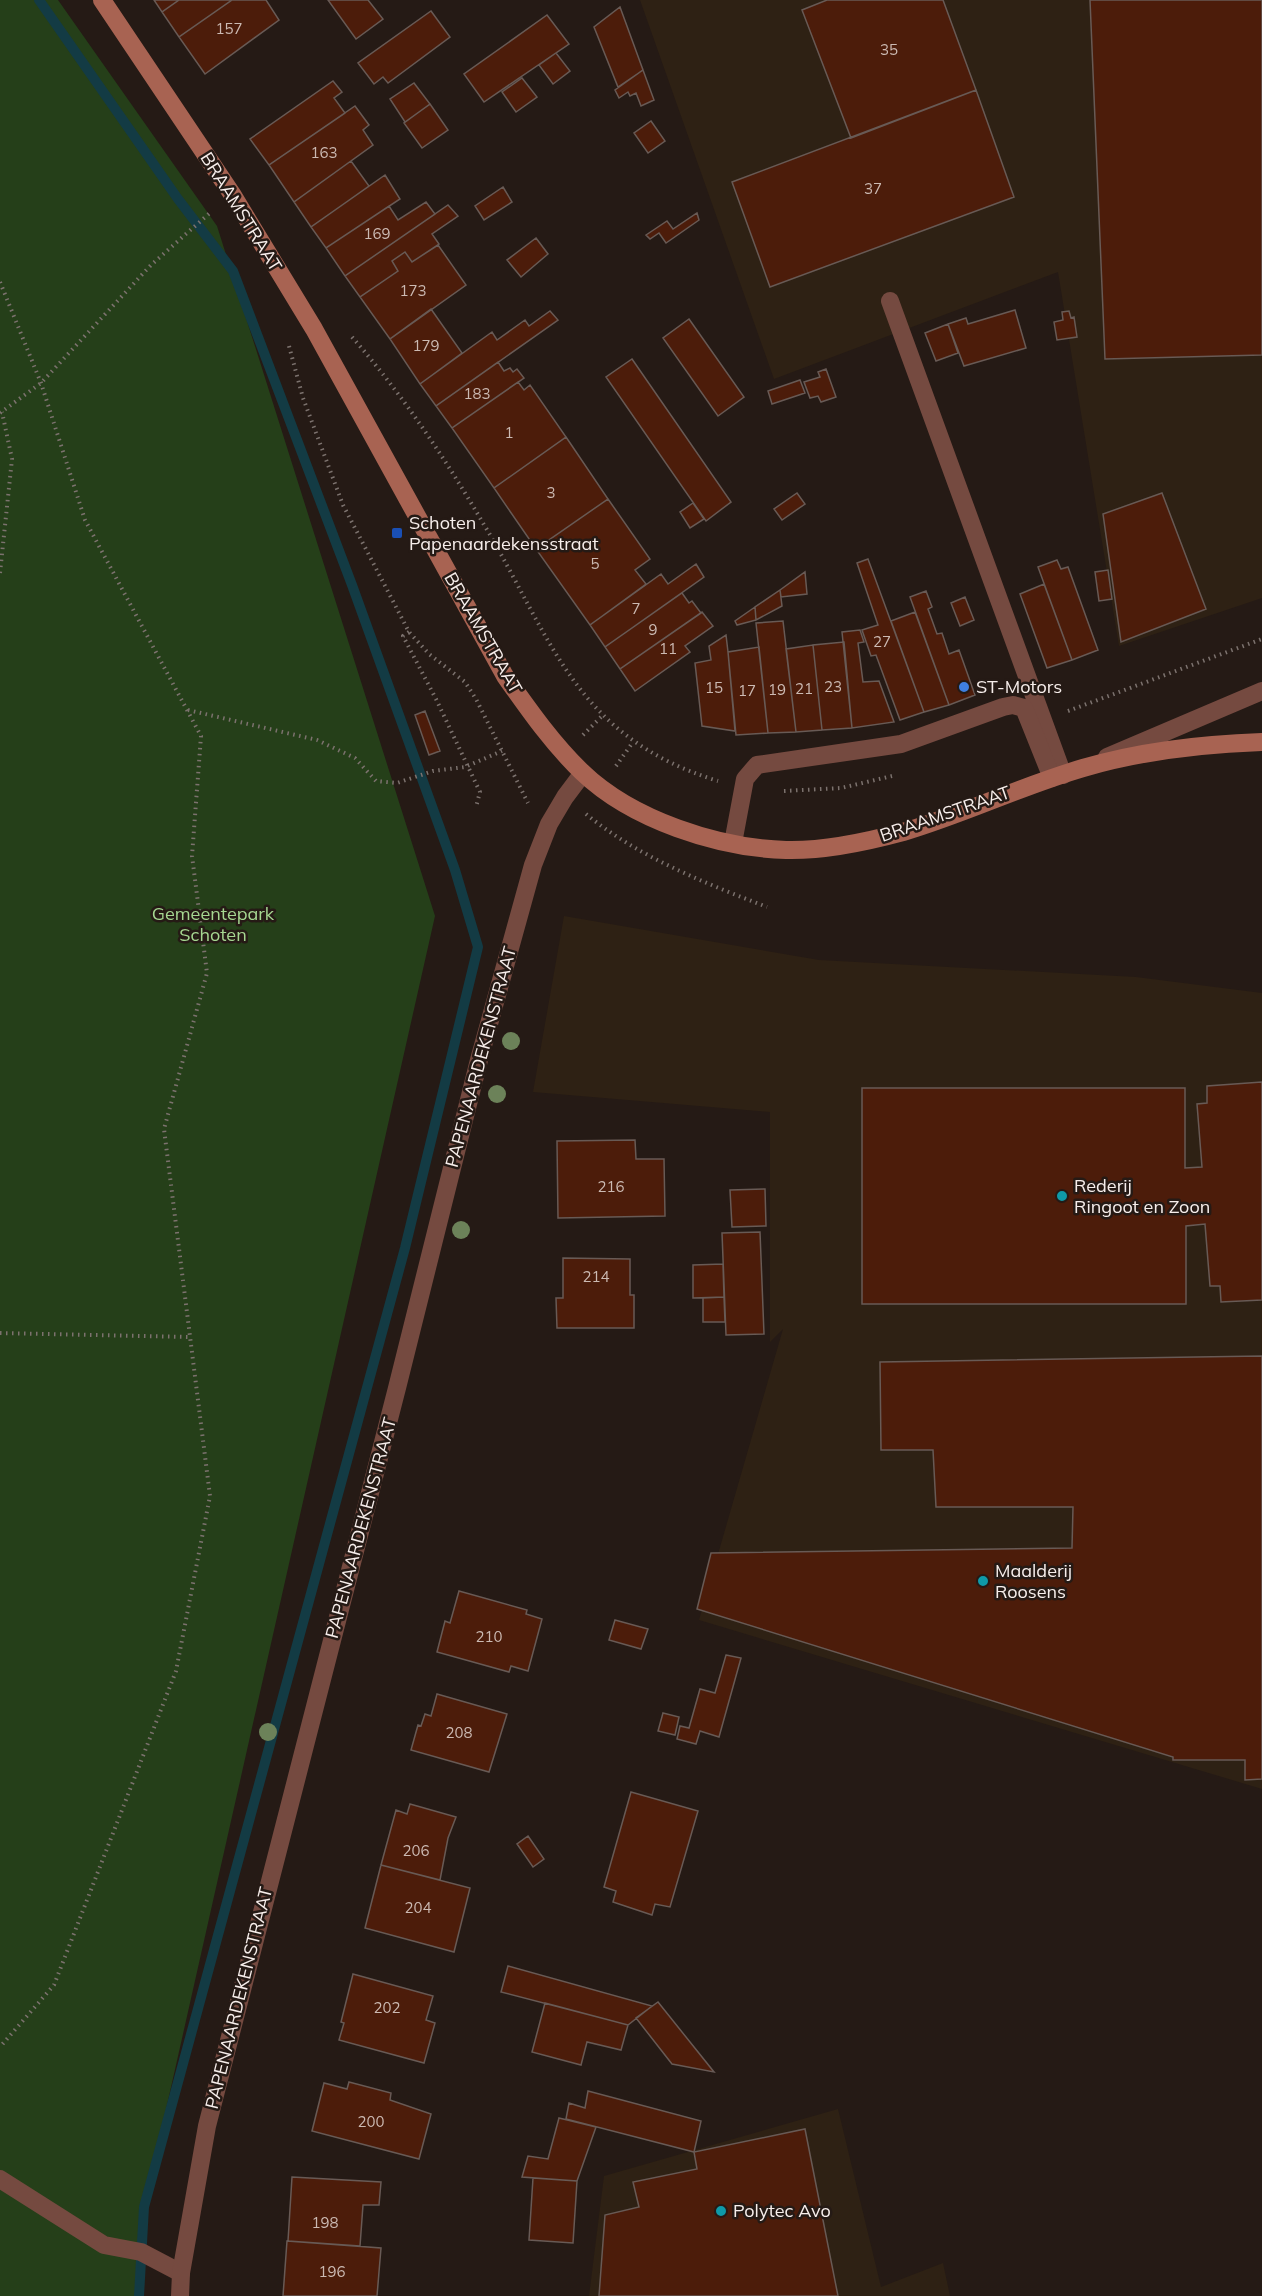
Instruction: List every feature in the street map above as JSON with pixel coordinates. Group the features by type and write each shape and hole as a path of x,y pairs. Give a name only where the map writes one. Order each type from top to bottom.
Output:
{"street":[{"name":"BRAAMSTRAAT","path":"102,0 232,194 314,329 505,676 543,730 583,773 621,801 669,825 717,841 786,850 846,845 903,831 1057,776 1143,753 1220,743 1262,742"},
{"path":"890,301 1057,776"},
{"name":"BRAAMSTRAAT","path":"1083,768 1262,690"},
{"path":"733,843 745,779 757,765 901,744 1003,707 1013,705 1024,708 1057,776"},
{"name":"PAPENAARDEKENSTRAAT","path":"180,2296 181,2273 207,2126 479,1060 533,865 549,824 583,773"},
{"path":"0,2179 104,2245 141,2252 181,2273"}],"path":[{"path":"0,573 12,459 1,412 41,384 151,265 201,221"},
{"path":"0,282 41,384 85,520 201,736 192,856 207,973 164,1129 210,1496 176,1671 54,1985 0,2047"},
{"path":"349,334 403,400 485,525 556,656 602,716 633,742"},
{"path":"289,344 303,398 343,506 409,632 418,644 465,682 529,804 549,824"},
{"path":"409,632 403,636 480,792 476,807"},
{"path":"187,710 317,740 355,758 376,781 397,783 434,771 468,766 502,751"},
{"path":"565,797 604,829 645,854 767,907"},
{"path":"0,1333 190,1337"}],"shaded area":[{"path":"640,0 1262,0 1262,598 1119,646 1058,272 774,379"},
{"path":"564,916 819,960 1136,977 1262,993 1262,1789 699,1620 783,1329 770,1342 770,1112 533,1092"},
{"name":"Polytec Avo","path":"838,2109 881,2287 943,2263 950,2296 589,2296 604,2176"}],"green space":[{"name":"Gemeentepark Schoten","path":"0,0 58,0 217,226 435,916 144,2207 138,2296 0,2296"}],"building":[{"path":"154,0 179,0 162,12"},
{"path":"179,0 232,0 179,37 162,12"},
{"path":"232,0 266,0 279,20 205,74 179,37"},
{"path":"328,0 368,0 383,19 356,39"},
{"path":"827,0 943,0 976,90 851,138 802,10"},
{"path":"1090,0 1262,0 1262,355 1105,359"},
{"path":"620,7 643,70 618,87 594,27"},
{"path":"431,11 450,37 388,83 383,77 374,84 358,63"},
{"path":"547,15 569,44 484,102 464,74"},
{"path":"556,53 570,71 553,84 539,65"},
{"path":"643,70 654,100 641,106 636,93 630,96 628,92 619,98 615,90"},
{"path":"522,78 537,97 516,112 502,92"},
{"path":"333,81 342,92 334,98 345,113 269,165 250,139"},
{"path":"414,83 430,104 405,122 390,99"},
{"path":"976,90 1014,197 770,287 732,182"},
{"path":"430,104 448,130 422,148 404,123"},
{"path":"355,106 369,125 363,130 373,145 294,202 269,165"},
{"path":"651,121 665,141 648,153 634,133"},
{"path":"351,161 369,186 311,227 294,202"},
{"path":"385,175 400,199 326,248 311,227"},
{"path":"503,187 512,202 484,220 475,206"},
{"path":"426,202 435,214 345,276 326,248 389,206 398,220"},
{"path":"448,205 458,216 432,234 439,244 412,262 405,252 392,261 398,271 360,297 345,276"},
{"path":"697,213 699,220 666,243 659,233 650,239 646,235 667,221 673,229"},
{"path":"536,238 548,254 521,277 507,260"},
{"path":"438,245 466,285 390,339 360,297 398,271 392,261 405,252 412,262"},
{"path":"431,309 462,353 420,384 390,339"},
{"path":"1015,310 1026,348 964,366 948,324 966,318 968,324"},
{"path":"550,311 558,320 436,406 420,384 492,332 497,340 525,320 529,326"},
{"path":"1069,311 1071,318 1074,317 1077,337 1057,340 1054,322 1063,320 1062,312"},
{"path":"689,319 744,397 718,416 663,338"},
{"path":"948,324 958,353 936,361 925,333"},
{"path":"632,359 731,502 706,521 606,377"},
{"path":"498,362 504,371 510,368 513,372 517,369 524,378 452,428 436,406"},
{"path":"826,369 836,397 821,402 818,396 810,398 804,382 820,377 818,372"},
{"path":"800,380 805,393 772,404 768,391"},
{"path":"518,382 524,390 530,385 566,437 494,488 452,428"},
{"path":"566,437 608,499 536,549 494,488"},
{"path":"797,493 805,504 782,520 774,509"},
{"path":"1162,493 1206,609 1121,642 1103,514"},
{"path":"608,499 650,559 635,570 646,584 590,625 536,549"},
{"path":"693,503 704,519 690,528 680,512"},
{"path":"868,559 924,712 900,720 876,655 871,656 862,630 878,625 857,563"},
{"path":"1057,560 1061,569 1068,567 1098,650 1072,660 1038,567"},
{"path":"696,564 704,577 605,647 590,625 661,574 668,584"},
{"path":"1108,570 1112,599 1099,601 1095,572"},
{"path":"805,572 807,594 781,597 780,590"},
{"path":"1044,584 1072,660 1047,668 1020,594"},
{"path":"780,590 782,606 756,620 755,607"},
{"path":"926,591 932,607 928,609 937,634 942,633 949,654 959,650 975,695 949,705 910,597"},
{"path":"682,593 689,603 692,601 701,613 620,669 605,647"},
{"path":"965,597 974,620 960,626 951,603"},
{"path":"755,607 756,620 737,625 735,621"},
{"path":"702,612 713,626 685,646 690,652 635,691 620,669"},
{"path":"915,612 949,705 924,712 891,621"},
{"path":"783,621 796,732 768,733 756,623"},
{"path":"860,630 864,642 858,643 863,682 879,681 894,722 852,728 842,632"},
{"path":"726,635 735,731 702,726 695,663 711,660 709,646"},
{"path":"844,642 852,728 822,730 813,645"},
{"path":"813,645 822,730 796,732 786,649"},
{"path":"759,647 768,733 736,735 728,652"},
{"path":"425,711 440,751 429,755 415,715"},
{"name":"Rederij Ringoot en Zoon","path":"1262,1082 1262,1300 1221,1302 1220,1286 1210,1286 1205,1224 1186,1226 1186,1304 862,1304 862,1088 1185,1088 1185,1168 1202,1167 1197,1104 1207,1103 1207,1086"},
{"path":"635,1140 636,1159 664,1159 665,1216 558,1218 557,1141"},
{"path":"765,1189 766,1226 732,1227 730,1190"},
{"path":"760,1232 764,1334 726,1335 722,1233"},
{"path":"563,1258 630,1259 630,1295 634,1295 634,1328 557,1328 556,1298 563,1298"},
{"path":"723,1264 724,1297 693,1298 693,1265"},
{"path":"724,1297 725,1322 703,1322 703,1298"},
{"name":"Maalderij Roosens","path":"1262,1356 1262,1779 1245,1780 1245,1760 1173,1760 1173,1757 697,1609 711,1553 1072,1548 1073,1507 936,1507 933,1450 881,1450 880,1362"},
{"path":"459,1591 527,1610 526,1614 542,1619 528,1671 511,1666 509,1672 437,1652 445,1621 450,1623"},
{"path":"615,1620 648,1629 641,1649 609,1640"},
{"path":"726,1655 741,1658 719,1737 700,1731 696,1744 677,1739 680,1726 689,1728 700,1689 715,1693"},
{"path":"437,1694 507,1714 489,1772 411,1750 418,1725 421,1726 425,1714 431,1716"},
{"path":"663,1713 679,1717 675,1735 658,1731"},
{"path":"631,1792 698,1811 670,1907 655,1904 652,1915 613,1902 616,1891 604,1887"},
{"path":"410,1804 456,1817 448,1838 440,1880 381,1865 396,1810 407,1814"},
{"path":"528,1836 544,1859 533,1867 517,1844"},
{"path":"381,1865 470,1888 454,1952 365,1928"},
{"path":"508,1966 652,2006 628,2025 501,1992"},
{"path":"353,1974 433,1996 426,2020 435,2023 424,2063 339,2040"},
{"path":"658,2002 714,2072 672,2064 636,2018"},
{"path":"545,2003 628,2025 621,2050 587,2042 581,2065 532,2052"},
{"path":"349,2082 391,2093 390,2100 431,2114 419,2159 312,2131 324,2083 347,2089"},
{"path":"588,2091 701,2121 694,2152 566,2119 569,2103 585,2108"},
{"path":"559,2118 596,2127 577,2181 522,2177 528,2156 548,2159"},
{"name":"Polytec Avo","path":"805,2129 838,2296 599,2296 605,2215 639,2207 633,2182 697,2169 694,2152"},
{"path":"292,2177 381,2182 379,2205 363,2205 360,2246 288,2241"},
{"path":"533,2178 577,2181 573,2243 529,2240"},
{"path":"287,2241 381,2248 377,2296 283,2296"}],"waterway":[{"path":"39,0 178,199 233,271 352,585 455,870 478,947 405,1248 144,2207 139,2296"}],"place":[{"name":"Schoten Papenaardekensstraat","path":"397,533"},
{"name":"ST-Motors","path":"964,687"},
{"name":"Rederij Ringoot en Zoon","path":"1062,1196"},
{"name":"Maalderij Roosens","path":"983,1581"},
{"name":"Polytec Avo","path":"721,2211"}]}
